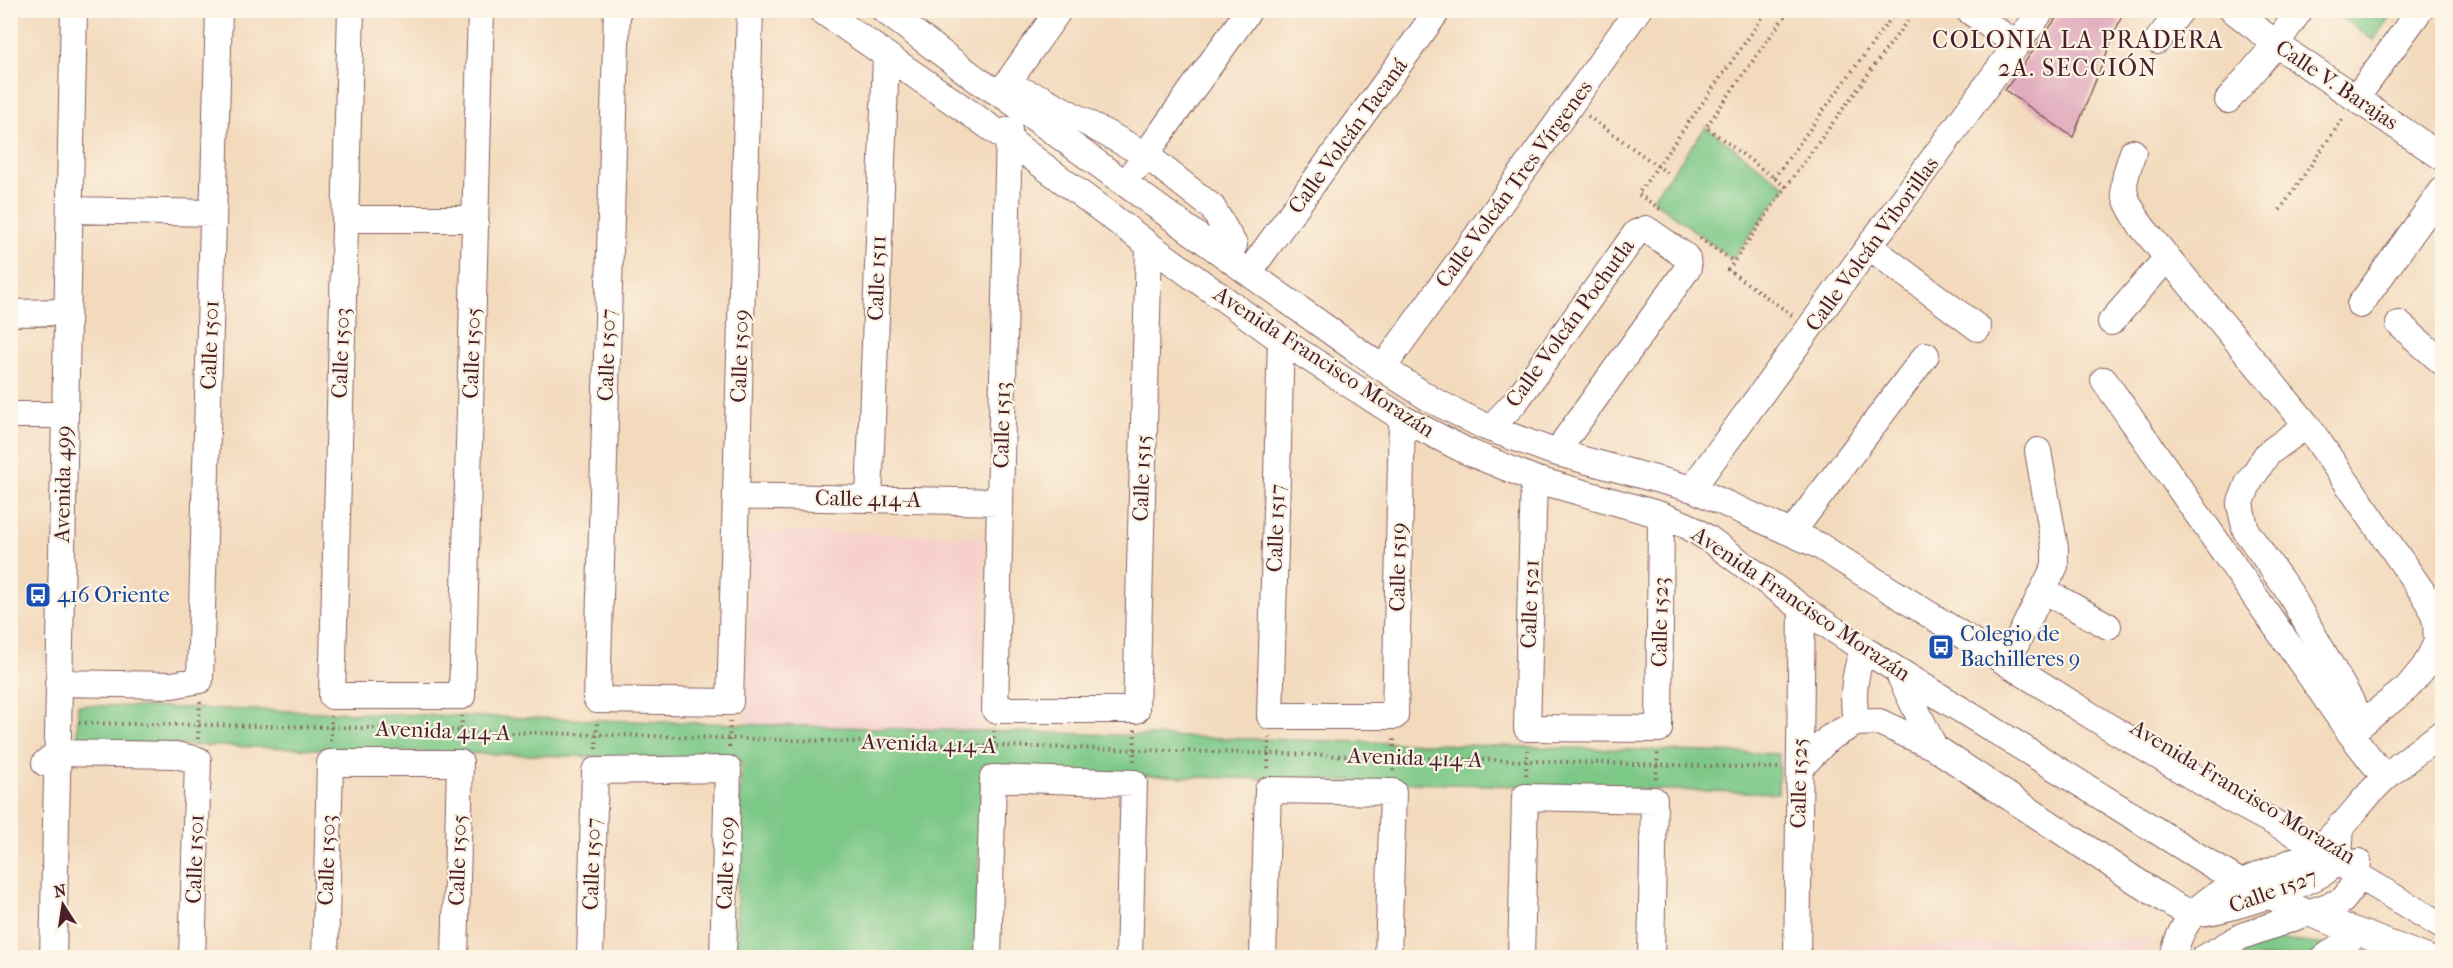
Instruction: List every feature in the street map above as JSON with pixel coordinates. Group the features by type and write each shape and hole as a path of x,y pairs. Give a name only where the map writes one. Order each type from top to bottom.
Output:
{"street":[{"name":"Avenida 499","path":"53,957 74,10"},
{"name":"Calle 1501","path":"200,680 219,10"},
{"name":"Calle 1503","path":"332,696 351,10"},
{"name":"Calle 1505","path":"462,696 481,10"},
{"name":"Calle 1507","path":"597,700 617,10"},
{"name":"Calle 1509","path":"730,702 750,10"},
{"name":"Avenida Francisco Morazán","path":"821,10 886,57 1009,133 1149,245 1281,340 1402,418 1466,451 1534,479 1662,515 1686,525 1709,539 1802,608 1896,670 2263,885 2358,933 2427,957"},
{"path":"845,10 1009,133 1363,379 1420,416 1485,448 1541,468 1677,504 1709,519 1804,593 1902,663 2263,885"},
{"path":"884,10 979,81 1006,92 1255,278 1432,400 1486,427 1554,452 1693,489 1793,533 1828,552 2230,799 2339,851 2442,926"},
{"name":"Avenida Francisco Morazán","path":"899,10 1006,92 1139,164 1234,245 1390,358 1439,388 1499,418 1565,440 1701,476 1799,524 2442,912"},
{"path":"1006,92 1059,10"},
{"path":"1139,164 1249,10"},
{"name":"Calle Volcán Tacaná","path":"1257,261 1438,10"},
{"name":"Calle Volcán Tres Vírgenes","path":"1390,358 1638,10"},
{"path":"1968,10 2017,45"},
{"name":"Calle Volcán Viborillas","path":"1701,476 2042,10"},
{"path":"2157,41 2181,10"},
{"name":"Calle V. Barajas","path":"2233,10 2276,44 2442,157"},
{"path":"2228,100 2276,44 2300,10"},
{"path":"2357,97 2420,10"},
{"name":"Calle 1511","path":"869,499 886,57"},
{"name":"Calle 1513","path":"995,710 1009,133 1006,92"},
{"path":"2133,152 2123,182 2125,199 2142,227 2307,425 2430,603 2436,622 2437,642 2425,666 2407,688 2356,727"},
{"path":"2360,305 2442,191"},
{"path":"70,210 213,213"},
{"path":"345,219 476,219"},
{"name":"Calle Volcán Pochutla","path":"1499,418 1516,401 1636,233 1642,229 1649,230 1684,256 1689,263 1686,272 1565,440"},
{"name":"Calle 1515","path":"1136,710 1149,245"},
{"path":"1870,247 1978,328"},
{"path":"2111,322 2167,258"},
{"path":"10,313 67,312"},
{"path":"2399,324 2442,362"},
{"name":"Calle 1517","path":"1270,716 1281,340"},
{"path":"1799,524 1926,355"},
{"path":"2104,380 2356,727"},
{"path":"10,415 64,415"},
{"name":"Calle 1519","path":"1395,716 1402,418"},
{"path":"2307,425 2267,454 2248,484 2240,505 2246,531 2289,592 2356,727 2385,778"},
{"path":"2012,652 2055,566 2055,548 2038,451"},
{"name":"Calle 1521","path":"1527,728 1534,479"},
{"name":"Calle 414-A","path":"736,496 1000,502"},
{"name":"Calle 1523","path":"1659,729 1662,515"},
{"path":"2043,590 2108,626"},
{"name":"Calle 1525","path":"1797,957 1802,608"},
{"path":"1856,723 1852,696 1855,674 1863,649"},
{"path":"1896,670 1934,747"},
{"path":"58,683 172,685 200,680"},
{"name":"Avenida 414-A","path":"332,696 462,696"},
{"path":"597,700 730,702"},
{"name":"Avenida 414-A","path":"995,710 1136,710"},
{"name":"Avenida 414-A","path":"1270,716 1395,716"},
{"path":"1800,768 1829,738 1856,723 1878,722 1934,747 2173,905 2194,913"},
{"path":"1527,728 1659,729"},
{"path":"2204,957 2242,936 2342,901 2351,891 2339,851 2385,778 2442,733"},
{"path":"38,957 41,766 57,753 175,755 198,760"},
{"name":"Calle 1501","path":"192,957 198,760"},
{"name":"Calle 1503","path":"325,957 330,763"},
{"name":"Avenida 414-A","path":"330,763 460,763"},
{"name":"Calle 1505","path":"455,957 460,763"},
{"path":"595,771 728,769"},
{"name":"Calle 1509","path":"723,957 728,769"},
{"name":"Calle 1507","path":"590,957 595,771"},
{"path":"988,957 993,778"},
{"name":"Avenida 414-A","path":"993,778 1134,783"},
{"path":"1129,957 1134,783"},
{"path":"1263,957 1268,790"},
{"name":"Avenida 414-A","path":"1268,790 1393,792"},
{"path":"1388,957 1393,792"},
{"path":"1521,957 1525,797 1654,800 1651,957"},
{"name":"Calle 1527","path":"2174,957 2182,928 2194,913 2212,897 2326,871 2339,851"},
{"path":"2316,911 2442,950"},
{"path":"2324,957 2358,933"}],"path":[{"path":"1667,214 1638,194 1768,10"},
{"path":"1786,187 1706,127 1790,10"},
{"path":"1774,178 1897,10"},
{"path":"1811,328 1728,270 1915,10"},
{"path":"2280,210 2357,97"},
{"path":"1571,104 1670,175"},
{"path":"1696,234 1734,262"},
{"path":"198,760 200,680"},
{"path":"330,763 332,696"},
{"path":"460,763 462,696"},
{"path":"595,771 597,700"},
{"path":"728,769 730,702"},
{"path":"993,778 995,710"},
{"path":"1134,783 1136,710"},
{"path":"1268,790 1270,716"},
{"path":"1393,792 1395,716"},
{"name":"Avenida 414-A","path":"58,722 331,727 1800,768"},
{"path":"1525,797 1527,728"},
{"path":"1654,800 1659,729"}],"shaded area":[{"path":"753,531 983,537 980,731 745,724"},
{"path":"2147,938 2145,957 1818,957 1818,949"}],"green space":[{"path":"2339,10 2394,11 2373,40 2337,14"},
{"path":"1706,127 1786,187 1732,259 1652,199"},
{"path":"78,705 1779,754 1778,793 983,771 976,957 735,958 741,761 77,742"},
{"path":"2279,940 2332,945 2315,957 2231,958 2235,954"}],"building":[{"path":"2062,10 2124,10 2073,137 2005,90"}],"place":[{"name":"416 Oriente","path":"38,595"},
{"name":"Colegio de Bachilleres 9","path":"1941,647"}],"district":[{"name":"COLONIA LA PRADERA 2A. SECCIÓN","path":"2078,54"}]}
